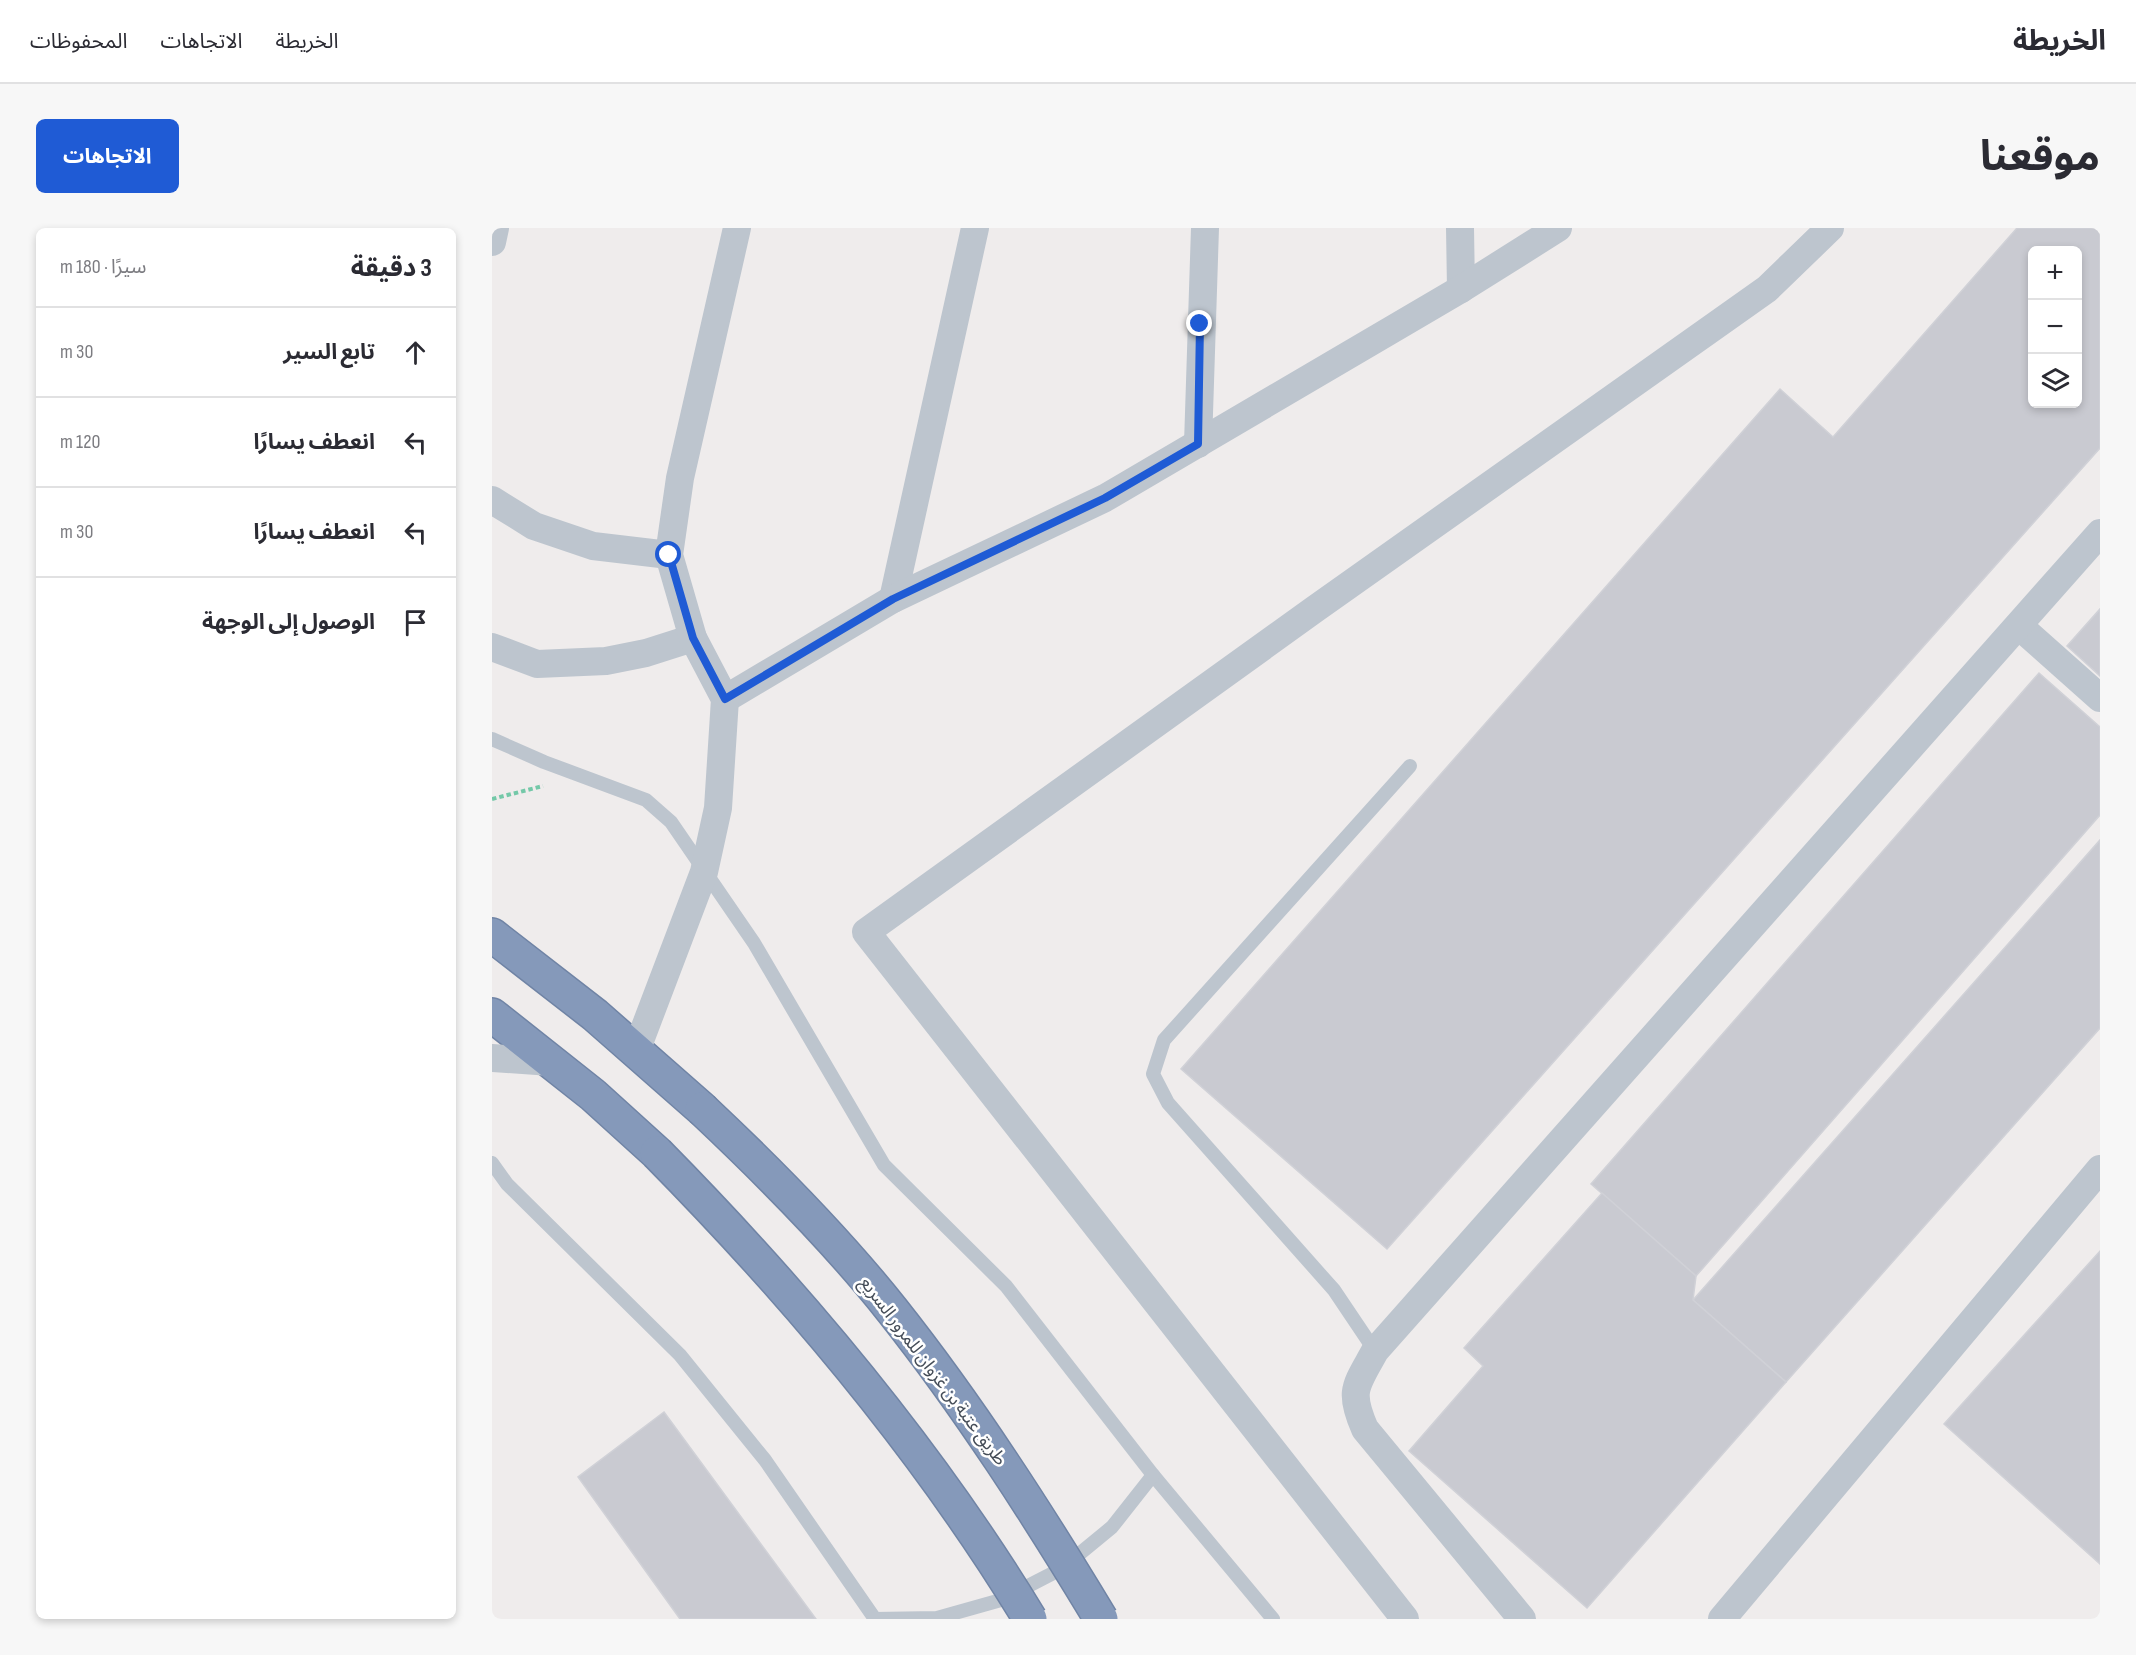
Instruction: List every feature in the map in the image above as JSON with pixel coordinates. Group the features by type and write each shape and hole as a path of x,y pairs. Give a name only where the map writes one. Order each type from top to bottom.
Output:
{"highway":[{"name":"طريق عتبة بن غزوان للمرور السريع","path":"492,935 595,1015 702,1109 825,1231 892,1310 1014,1482 1101,1619"},
{"path":"492,1016 592,1095 657,1153 718,1215 841,1356 904,1436 963,1518 1030,1619"}],"street":[{"path":"492,242 495,228"},
{"path":"636,1052 704,872 718,808 725,699 693,638 669,555 680,478 736,228"},
{"path":"893,599 975,228"},
{"path":"1198,444 1204,228"},
{"path":"1460,228 1461,289"},
{"path":"725,699 893,599 1105,498 1461,289 1558,228"},
{"path":"1405,1619 866,932 1315,609 1767,289 1830,228"},
{"path":"492,500 534,526 593,546 669,555"},
{"path":"1522,1619 1365,1429 1356,1409 1354,1390 1375,1351 2100,533"},
{"path":"2019,626 2100,698"},
{"path":"492,647 537,664 606,660 646,653 693,638"},
{"path":"492,1058 551,1062"},
{"path":"1722,1619 2100,1169"}],"lane":[{"path":"492,739 544,762 646,800 671,822 766,962 884,1165 1006,1286 1153,1475 1274,1619"},
{"path":"1375,1351 1334,1290 1168,1103 1153,1074 1164,1040 1410,766"},
{"path":"492,1164 507,1184 680,1355 765,1460 875,1619 937,1618 1001,1600 1061,1569 1112,1527 1153,1475"}],"building":[{"path":"2017,228 2100,228 2100,448 1387,1249 1181,1069 1780,389 1833,437"},
{"path":"2100,609 2100,676 2067,646"},
{"path":"2039,673 2100,727 2100,815 1696,1276 1591,1184"},
{"path":"2100,840 2100,1028 1786,1382 1693,1300"},
{"path":"1602,1193 1696,1276 1693,1300 1786,1382 1587,1608 1409,1451 1483,1366 1464,1348"},
{"path":"2100,1251 2100,1564 1944,1424"},
{"path":"664,1412 816,1619 680,1619 578,1477"}],"route":[{"path":"669,555 693,638 725,699 893,599 1105,498 1198,444 1200,324"}]}
